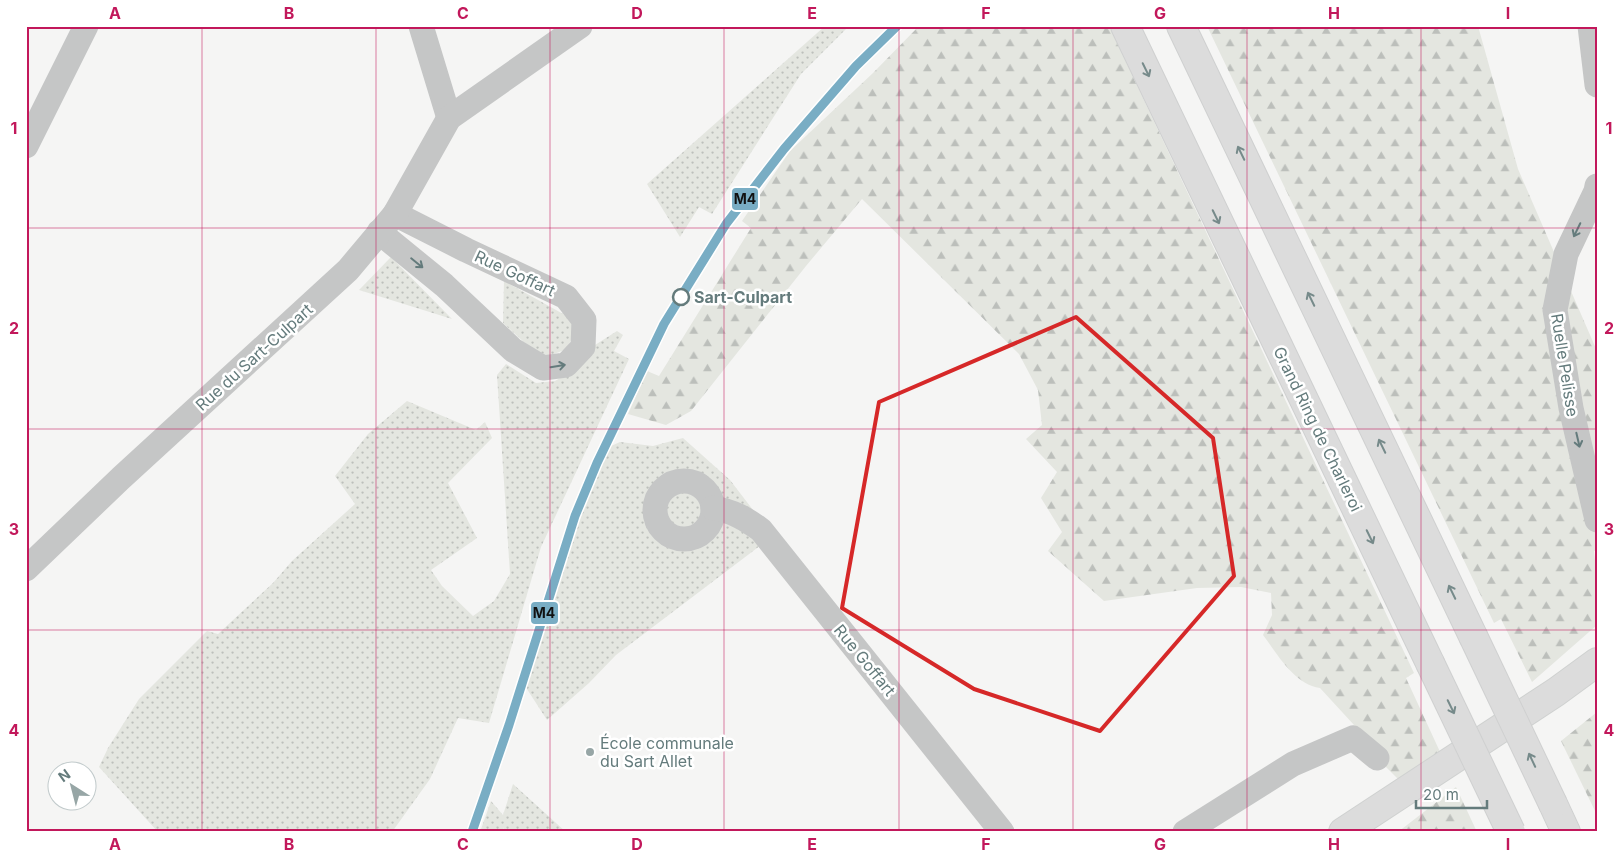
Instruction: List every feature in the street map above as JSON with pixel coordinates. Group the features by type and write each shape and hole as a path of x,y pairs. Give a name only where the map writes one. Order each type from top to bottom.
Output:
{"main road":[{"name":"Grand Ring de Charleroi","path":"1125,26 1511,832"},
{"path":"1180,26 1566,832"},
{"path":"1343,832 1556,692 1597,662"}],"street":[{"path":"26,146 86,26"},
{"path":"421,26 449,118 580,26"},
{"path":"1590,26 1597,85"},
{"name":"Rue du Sart-Culpart","path":"26,570 121,478 348,270 387,223 449,118"},
{"name":"Ruelle Pelisse","path":"1597,186 1566,254 1555,310 1571,408 1597,520"},
{"name":"Rue Goffart","path":"387,223 474,254 566,297 584,320 583,347 566,365 543,368 513,350 444,285 387,223"},
{"name":"Rue Goffart","path":"714,508 727,510 742,516 761,530 1002,832"},
{"path":"1185,832 1293,764 1353,738 1377,758"}],"highlighted area":[{"path":"1076,317 1213,438 1234,576 1100,731 974,689 842,608 879,402"}],"green space":[{"path":"825,26 849,26 801,74 712,214 699,207 680,237 647,184"},
{"path":"919,26 1109,26 1414,673 1406,678 1441,754 1402,783 1377,758 1354,725 1320,688 1302,681 1294,675 1263,635 1272,615 1271,593 1241,587 1197,588 1104,601 1048,551 1062,532 1041,498 1057,472 1026,439 1042,425 1038,390 1019,354 862,199 806,266 691,411 666,425 628,414 647,371 659,376 751,228 742,221 790,151 873,73"},
{"path":"1207,26 1478,26 1518,169 1597,351 1597,550 1594,551 1597,577 1597,625 1532,682 1501,619 1494,623"},
{"path":"391,257 452,319 359,290"},
{"path":"504,281 565,315 578,325 567,349 546,357 526,344 503,323"},
{"path":"617,331 623,335 614,351 629,359 541,547 489,723 458,718 430,779 392,832 158,832 99,767 108,748 139,699 207,631 218,634 273,583 292,561 355,504 335,476 368,434 407,401 476,430 485,422 492,438 448,483 477,538 431,570 442,586 473,616 494,601 510,574 497,375 506,364 536,383 555,381 575,369 584,352"},
{"path":"683,438 730,480 773,536 616,655 589,683 547,720 525,686 581,516 604,455 611,446 620,442 653,446"},
{"path":"1597,712 1597,815 1561,741"},
{"path":"513,784 566,832 504,832 503,827 503,832 480,832 491,801 503,815"},
{"path":"1456,787 1477,832 1398,832"}],"transit line":[{"name":"M4","path":"472,832 509,725 575,516 597,463 664,324 726,224 784,149 856,66 897,26"}],"place":[{"name":"Sart-Culpart","path":"681,297"},
{"name":"École communale du Sart Allet","path":"590,752"}]}
